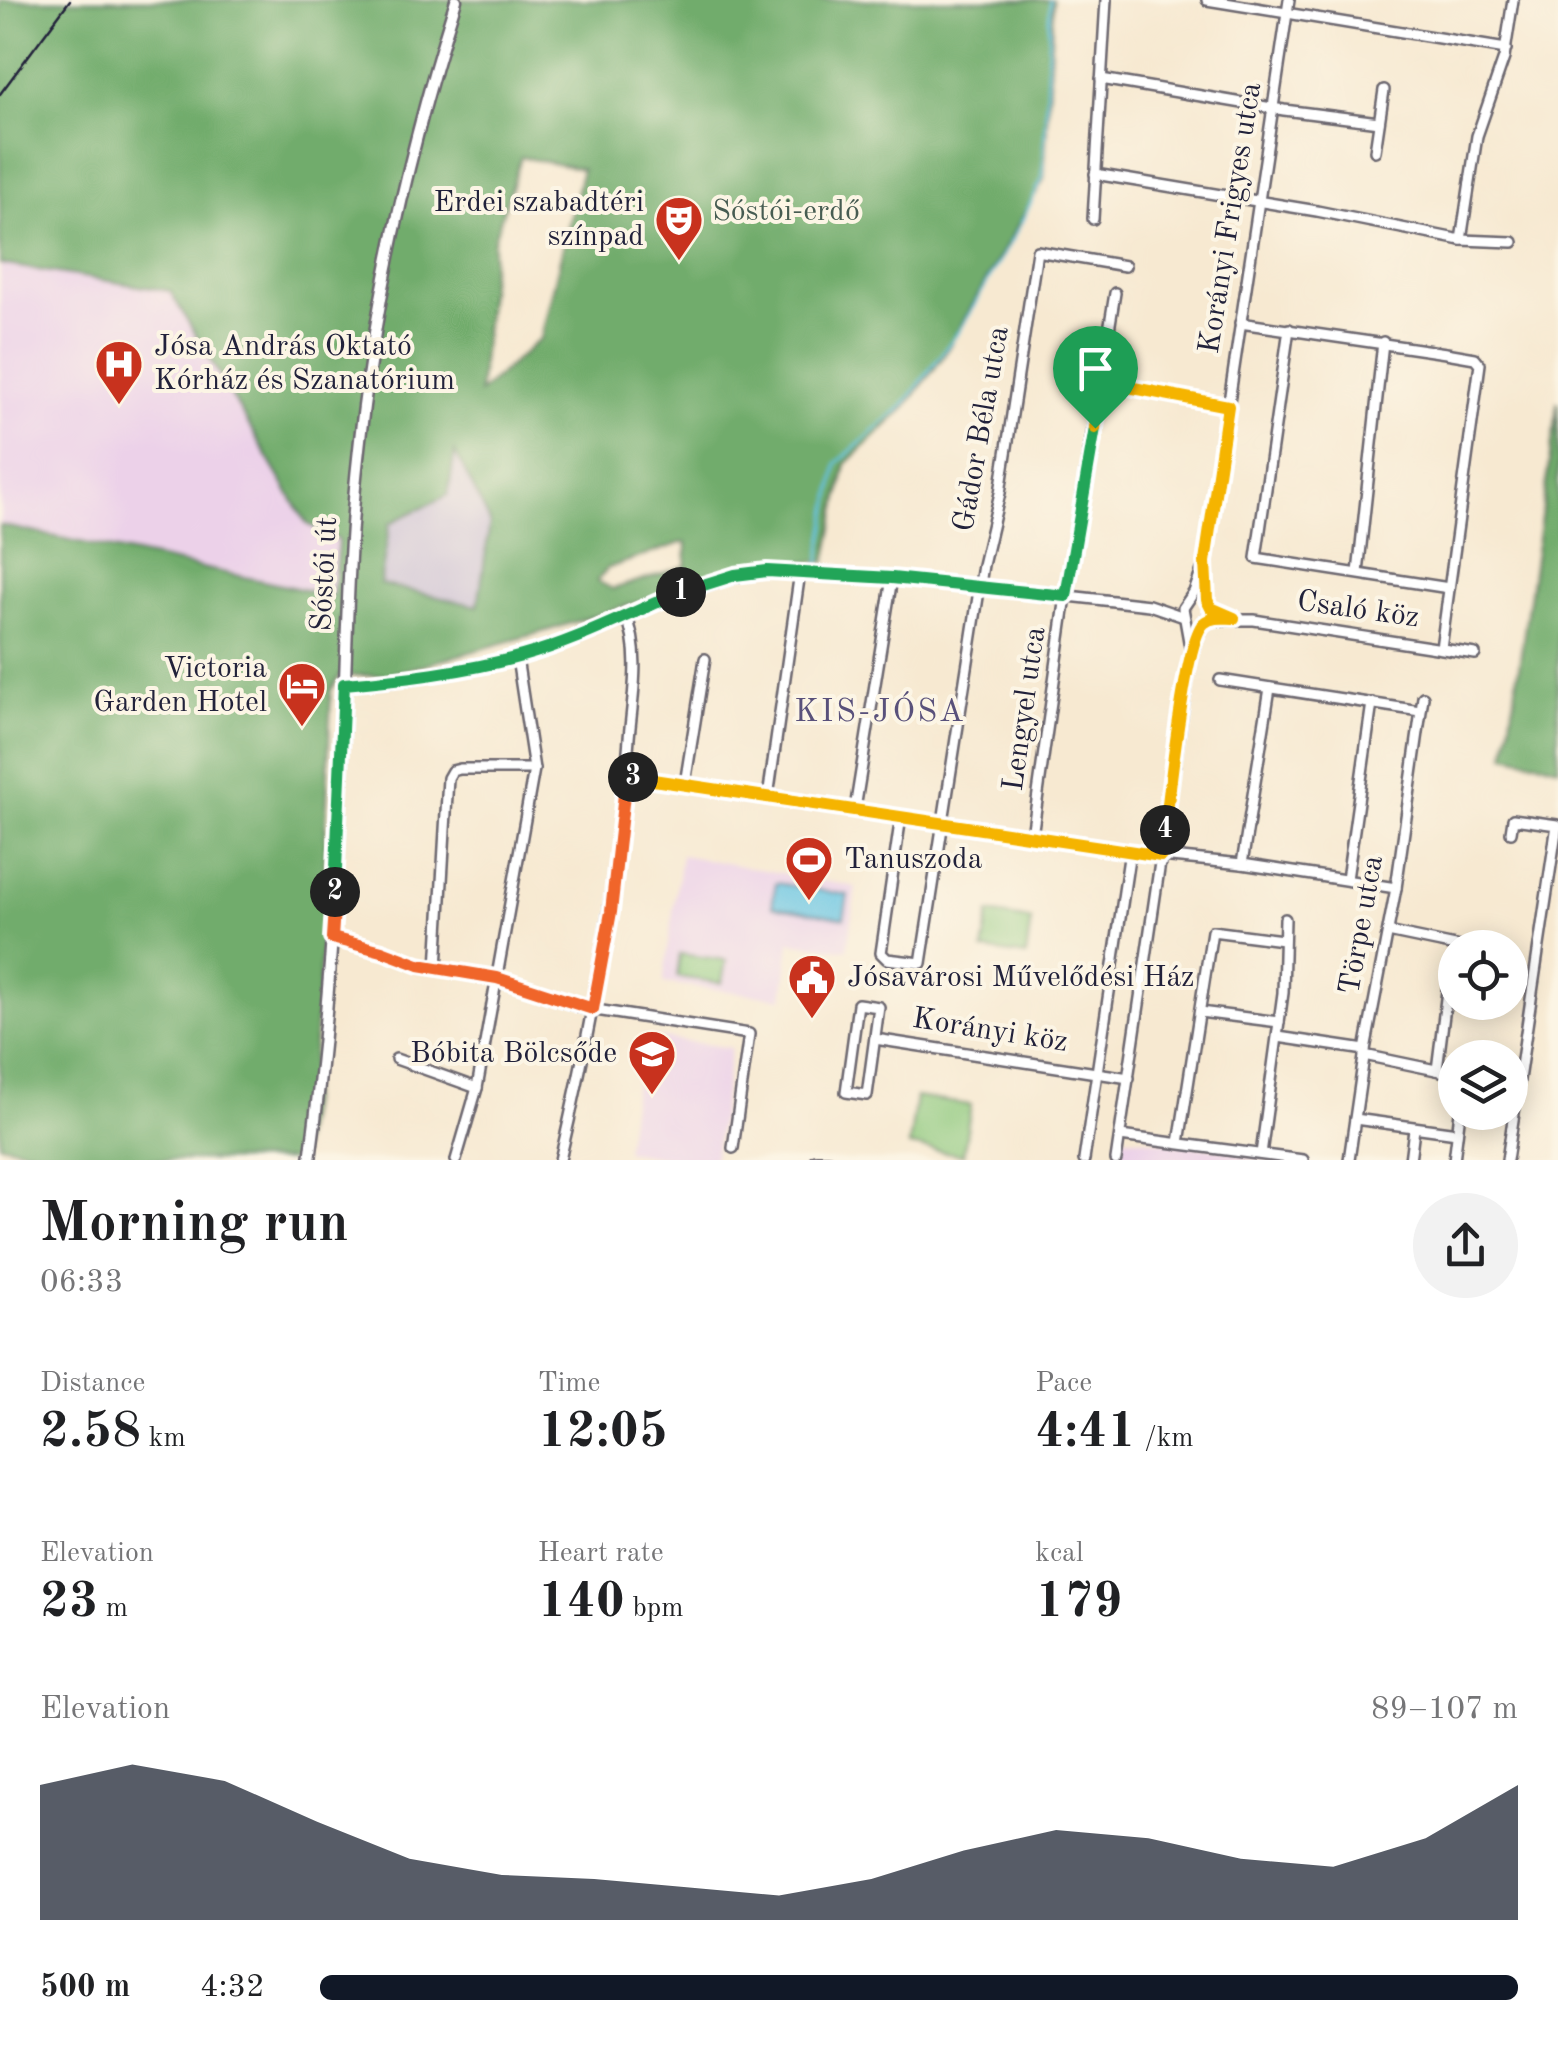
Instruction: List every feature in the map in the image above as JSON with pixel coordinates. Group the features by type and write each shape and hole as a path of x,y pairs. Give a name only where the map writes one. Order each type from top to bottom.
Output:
{"main road":[{"name":"Sóstói út","path":"310,1160 332,938 355,486 375,326 408,165 456,0"}],"street":[{"path":"1092,219 1106,0"},
{"path":"1207,0 1506,49"},
{"name":"Korányi Frigyes utca","path":"1116,1160 1190,660 1209,604 1205,562 1288,0"},
{"path":"1461,240 1477,136 1506,49 1513,0"},
{"path":"1100,79 1379,122"},
{"path":"1375,150 1384,90"},
{"path":"1095,174 1461,240 1513,242"},
{"name":"Gádor Béla utca","path":"901,816 880,944 887,958 920,963 1037,252 1124,266"},
{"name":"Lengyel utca","path":"1032,836 1066,596 1116,293"},
{"path":"1240,323 1383,342 1474,358 1480,364 1440,648"},
{"path":"1289,328 1256,558 1449,588"},
{"path":"1358,573 1383,342"},
{"path":"1102,382 1228,406"},
{"name":"Korányi Frigyes utca","path":"1190,660 1183,608 1205,562"},
{"path":"344,684 407,679 516,658 579,637 686,590 735,575 800,572 979,586 1149,605 1193,624 1205,622"},
{"path":"768,797 800,572"},
{"path":"855,809 892,578"},
{"path":"1149,605 1199,596 1209,604"},
{"name":"Csaló köz","path":"1209,604 1234,618"},
{"path":"560,1160 611,912 633,684 632,634 626,616"},
{"name":"Csaló köz","path":"1205,622 1234,618 1475,654"},
{"path":"456,1160 477,1088 534,769 516,658"},
{"path":"685,784 705,659"},
{"path":"1220,680 1420,710"},
{"path":"1242,864 1270,688"},
{"name":"Törpe utca","path":"1349,1160 1396,888 1422,697"},
{"path":"1347,879 1372,703"},
{"path":"437,968 448,778 452,771 460,769 534,769"},
{"path":"626,776 1396,888"},
{"path":"1511,832 1513,819 1557,825 1521,1040"},
{"path":"1084,1160 1130,851"},
{"path":"1261,1154 1283,993 1285,920"},
{"path":"1179,1143 1212,931 1282,940"},
{"path":"1388,932 1438,943"},
{"path":"332,938 437,968 497,978 593,1009 749,1034 733,1148"},
{"path":"858,1004 879,1007 875,1039 866,1095 846,1092 858,1004"},
{"path":"1200,1012 1279,1022"},
{"path":"1278,1037 1437,1070 1443,1020"},
{"name":"Korányi köz","path":"875,1039 1129,1078"},
{"path":"396,1059 477,1088"},
{"path":"1354,1118 1457,1133"},
{"path":"1410,1160 1414,1128"},
{"path":"1454,1160 1457,1130"},
{"path":"1508,1160 1510,1130"},
{"path":"1120,1136 1303,1160"},
{"path":"816,1160 828,1160"}],"shaded area":[{"name":"Jósa András Oktató Kórház és Szanatórium","path":"0,264 170,291 307,524 338,539 334,596 0,525"},
{"path":"454,450 490,522 479,606 380,585 390,522 448,495"},
{"path":"681,855 856,887 847,950 790,942 783,998 663,983"},
{"path":"642,1035 731,1048 714,1160 684,1160 625,1151"},
{"path":"1120,1136 1303,1160 1116,1160"}],"green space":[{"name":"Sóstói-erdő","path":"0,0 1053,0 1044,179 943,357 904,409 846,464 826,562 768,562 388,675 340,676 331,690 322,942 311,1088 299,1160 73,1160 0,1144 0,525 333,596 338,540 307,524 170,291 0,264","holes":["521,157 582,169 541,338 479,393 494,239","455,452 490,522 478,606 380,584 390,523 448,495","681,543 687,543 686,566 613,589 597,581 608,568"]},
{"path":"1558,402 1558,767 1506,755"},
{"path":"989,913 1031,920 1026,956 983,950"},
{"path":"680,954 726,960 722,983 677,977"},
{"path":"916,1097 971,1105 963,1155 909,1146"}],"water":[{"path":"776,883 848,895 844,918 772,906"}],"waterway":[{"path":"819,565 837,463 903,406 963,325 1043,177 1050,0"}],"railway":[{"path":"0,94 70,0"}],"place":[{"name":"Erdei szabadtéri színpad","path":"679,262"},
{"name":"Jósa András Oktató Kórház és Szanatórium","path":"119,406"},
{"name":"Victoria Garden Hotel","path":"302,728"},
{"name":"Tanuszoda","path":"809,902"},
{"name":"Jósavárosi Művelődési Ház","path":"812,1020"},
{"name":"Bóbita Bölcsőde","path":"652,1096"}],"district":[{"name":"KIS-JÓSA","path":"880,713"}],"route":[{"path":"1102,382 1228,406 1205,562 1211,608 1234,618 1207,620 1199,629 1190,660 1161,856 626,776 622,835 593,1009 497,978 419,965 332,938 344,684 407,679 522,656 579,637 686,590 754,572 841,574 1066,596 1095,428 1102,382"}]}
